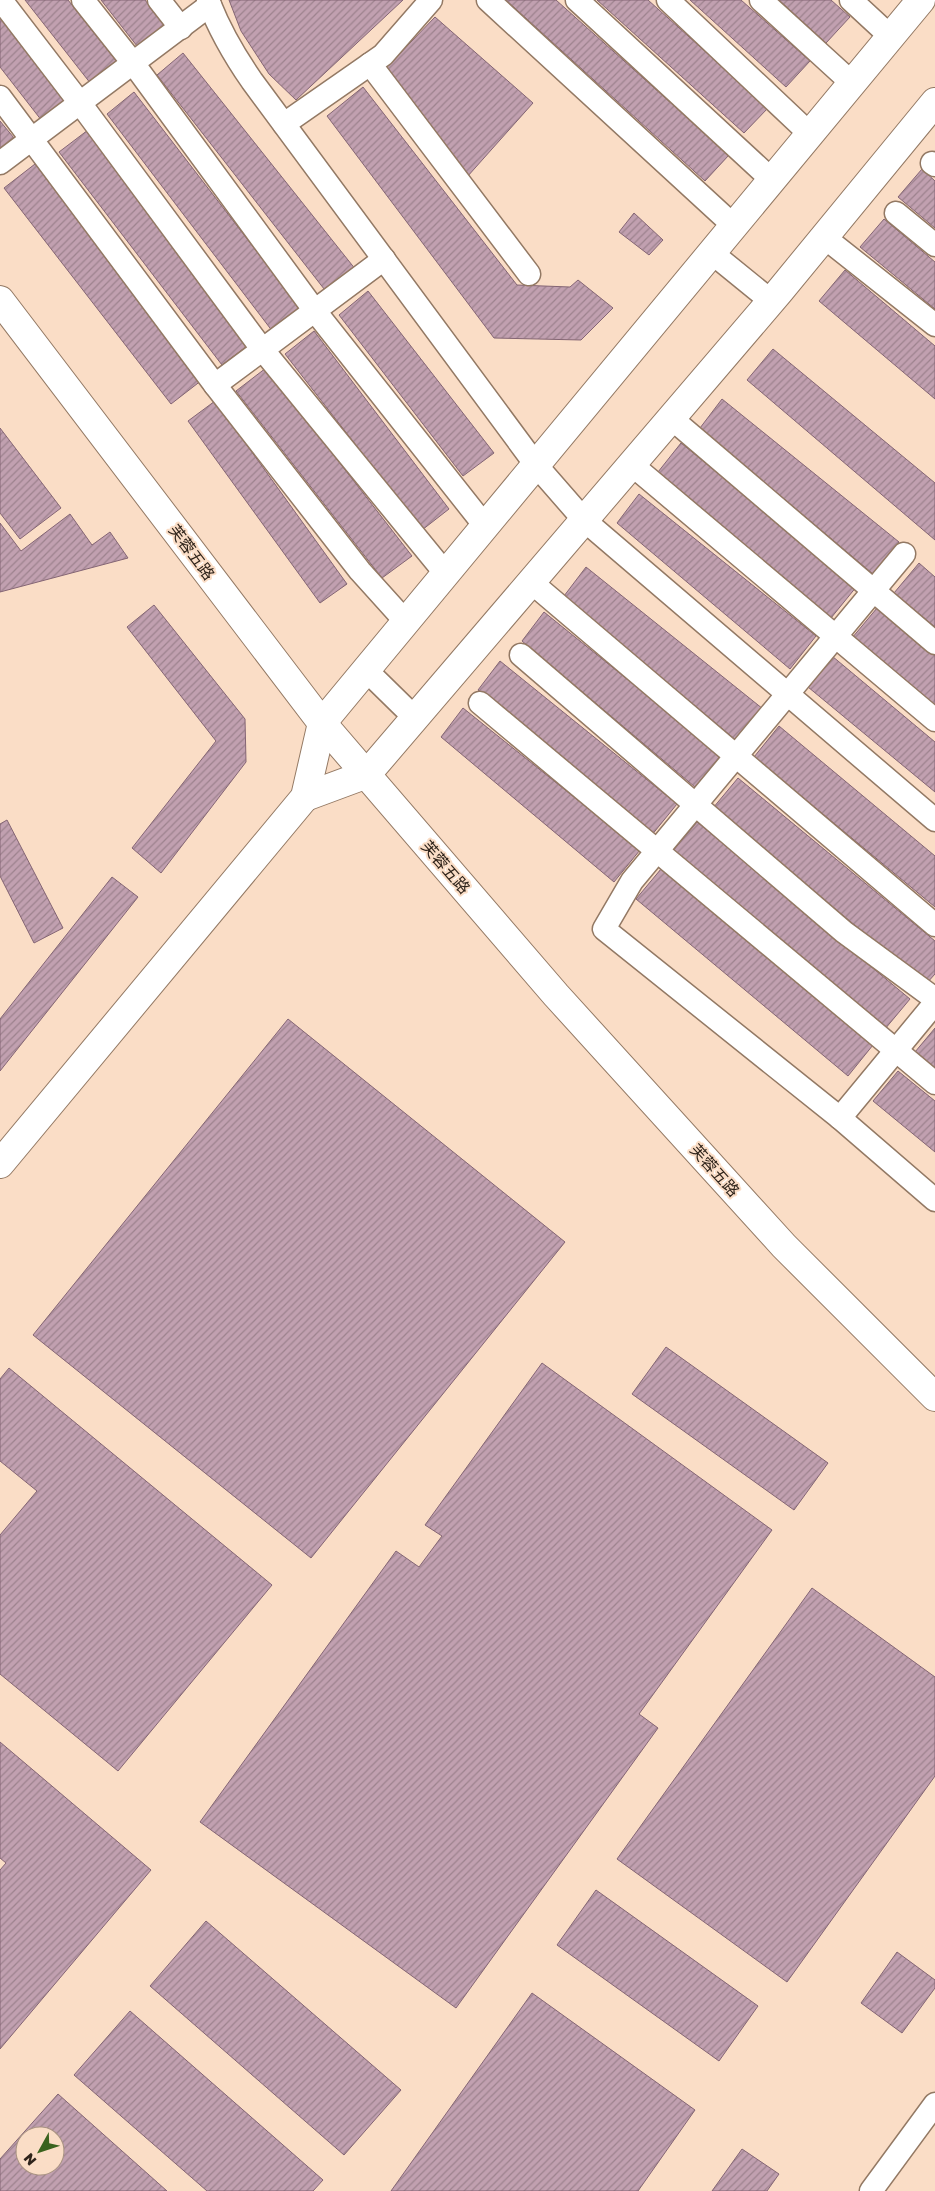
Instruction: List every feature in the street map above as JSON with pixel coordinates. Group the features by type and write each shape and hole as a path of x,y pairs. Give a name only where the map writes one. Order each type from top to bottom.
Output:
{"street":[{"path":"1,0 80,103 262,350 446,574"},
{"path":"83,0 133,63 315,311 485,526"},
{"path":"158,0 181,28"},
{"path":"284,124 383,55 431,0"},
{"path":"488,0 734,226"},
{"path":"577,0 772,180"},
{"path":"668,0 810,134"},
{"path":"761,0 852,84"},
{"path":"851,0 891,37"},
{"path":"0,1164 304,797 322,723 921,0"},
{"path":"0,163 181,28 209,3 232,52 284,124 536,465 584,520 935,820"},
{"path":"370,64 529,274"},
{"path":"0,97 214,385 360,571 406,622"},
{"path":"304,797 367,774 771,301 935,102"},
{"path":"896,213 935,245"},
{"path":"824,237 935,326"},
{"path":"712,253 771,301"},
{"path":"214,385 384,259"},
{"name":"芙蓉五路","path":"0,300 322,723 556,995 777,1239 935,1397"},
{"path":"672,418 935,644"},
{"path":"631,464 935,720"},
{"path":"904,554 632,881 604,929 840,1118 935,1200"},
{"path":"531,582 935,925"},
{"path":"520,655 844,932 935,999"},
{"path":"366,670 414,718"},
{"path":"480,703 935,1083"},
{"path":"840,1118 935,1003"},
{"path":"871,2191 935,2104"}],"building":[{"path":"25,0 68,0 118,63 91,84"},
{"path":"101,0 145,0 164,25 137,46"},
{"path":"229,0 403,0 296,100 269,74 241,31"},
{"path":"506,0 556,0 729,155 705,181"},
{"path":"597,0 648,0 768,108 744,133"},
{"path":"690,0 741,0 810,61 786,87"},
{"path":"779,0 831,0 850,17 826,43"},
{"path":"0,11 70,100 42,121 0,67"},
{"path":"435,17 533,103 467,177 386,68"},
{"path":"183,53 356,270 328,294 157,75"},
{"path":"363,87 517,285 570,287 578,280 613,308 581,340 494,338 327,116"},
{"path":"134,92 301,309 273,332 107,114"},
{"path":"0,121 14,138 0,149"},
{"path":"88,130 251,343 222,365 59,152"},
{"path":"35,164 202,380 171,404 4,188"},
{"path":"922,169 935,181 935,228 898,197"},
{"path":"634,213 663,240 649,255 619,232"},
{"path":"884,219 935,262 935,309 860,247"},
{"path":"845,270 935,346 935,399 819,301"},
{"path":"368,291 494,453 463,476 339,315"},
{"path":"314,331 449,509 422,530 285,354"},
{"path":"773,349 935,483 935,540 747,380"},
{"path":"266,368 412,556 382,578 236,391"},
{"path":"722,399 899,542 873,574 700,428"},
{"path":"215,401 347,584 320,603 188,421"},
{"path":"0,428 61,508 20,539 0,513"},
{"path":"681,443 857,586 831,618 658,472"},
{"path":"639,494 816,636 790,669 617,523"},
{"path":"70,514 92,545 110,532 128,558 0,592 0,523 21,551"},
{"path":"919,563 935,577 935,627 894,593"},
{"path":"586,567 763,709 737,741 564,596"},
{"path":"154,605 245,719 246,762 161,873 132,848 216,741 127,627"},
{"path":"877,608 935,656 935,707 852,638"},
{"path":"544,612 721,755 695,787 522,641"},
{"path":"832,656 935,742 935,792 808,687"},
{"path":"500,661 677,804 651,836 478,690"},
{"path":"463,708 640,850 614,882 441,737"},
{"path":"779,726 935,856 935,907 754,757"},
{"path":"738,778 935,941 935,974 926,984 713,808"},
{"path":"7,820 63,928 34,943 0,876 0,824"},
{"path":"697,822 910,999 885,1029 672,852"},
{"path":"661,869 873,1045 848,1076 636,899"},
{"path":"112,877 138,897 0,1071 0,1019"},
{"path":"288,1019 565,1242 311,1558 33,1335"},
{"path":"935,1028 935,1069 915,1052"},
{"path":"898,1071 935,1101 935,1152 873,1101"},
{"path":"666,1347 828,1463 794,1510 632,1394"},
{"path":"542,1363 772,1530 639,1714 658,1728 456,2008 200,1822 396,1551 419,1567 442,1536 425,1525"},
{"path":"9,1368 272,1585 118,1771 0,1674 0,1535 37,1491 0,1461 0,1379"},
{"path":"812,1588 935,1677 935,1776 787,1982 617,1859"},
{"path":"0,1742 151,1870 0,2049 0,1870 6,1863 0,1858"},
{"path":"596,1890 758,2006 719,2061 557,1945"},
{"path":"206,1921 401,2090 344,2155 150,1986"},
{"path":"897,1952 935,1980 935,1988 902,2033 861,2003"},
{"path":"532,1993 695,2110 638,2191 391,2191"},
{"path":"130,2011 323,2180 313,2191 207,2191 74,2075"},
{"path":"58,2094 167,2191 0,2191 0,2159 15,2142 15,2176 65,2176 65,2126 29,2126"},
{"path":"742,2149 779,2174 767,2191 712,2191"}]}
